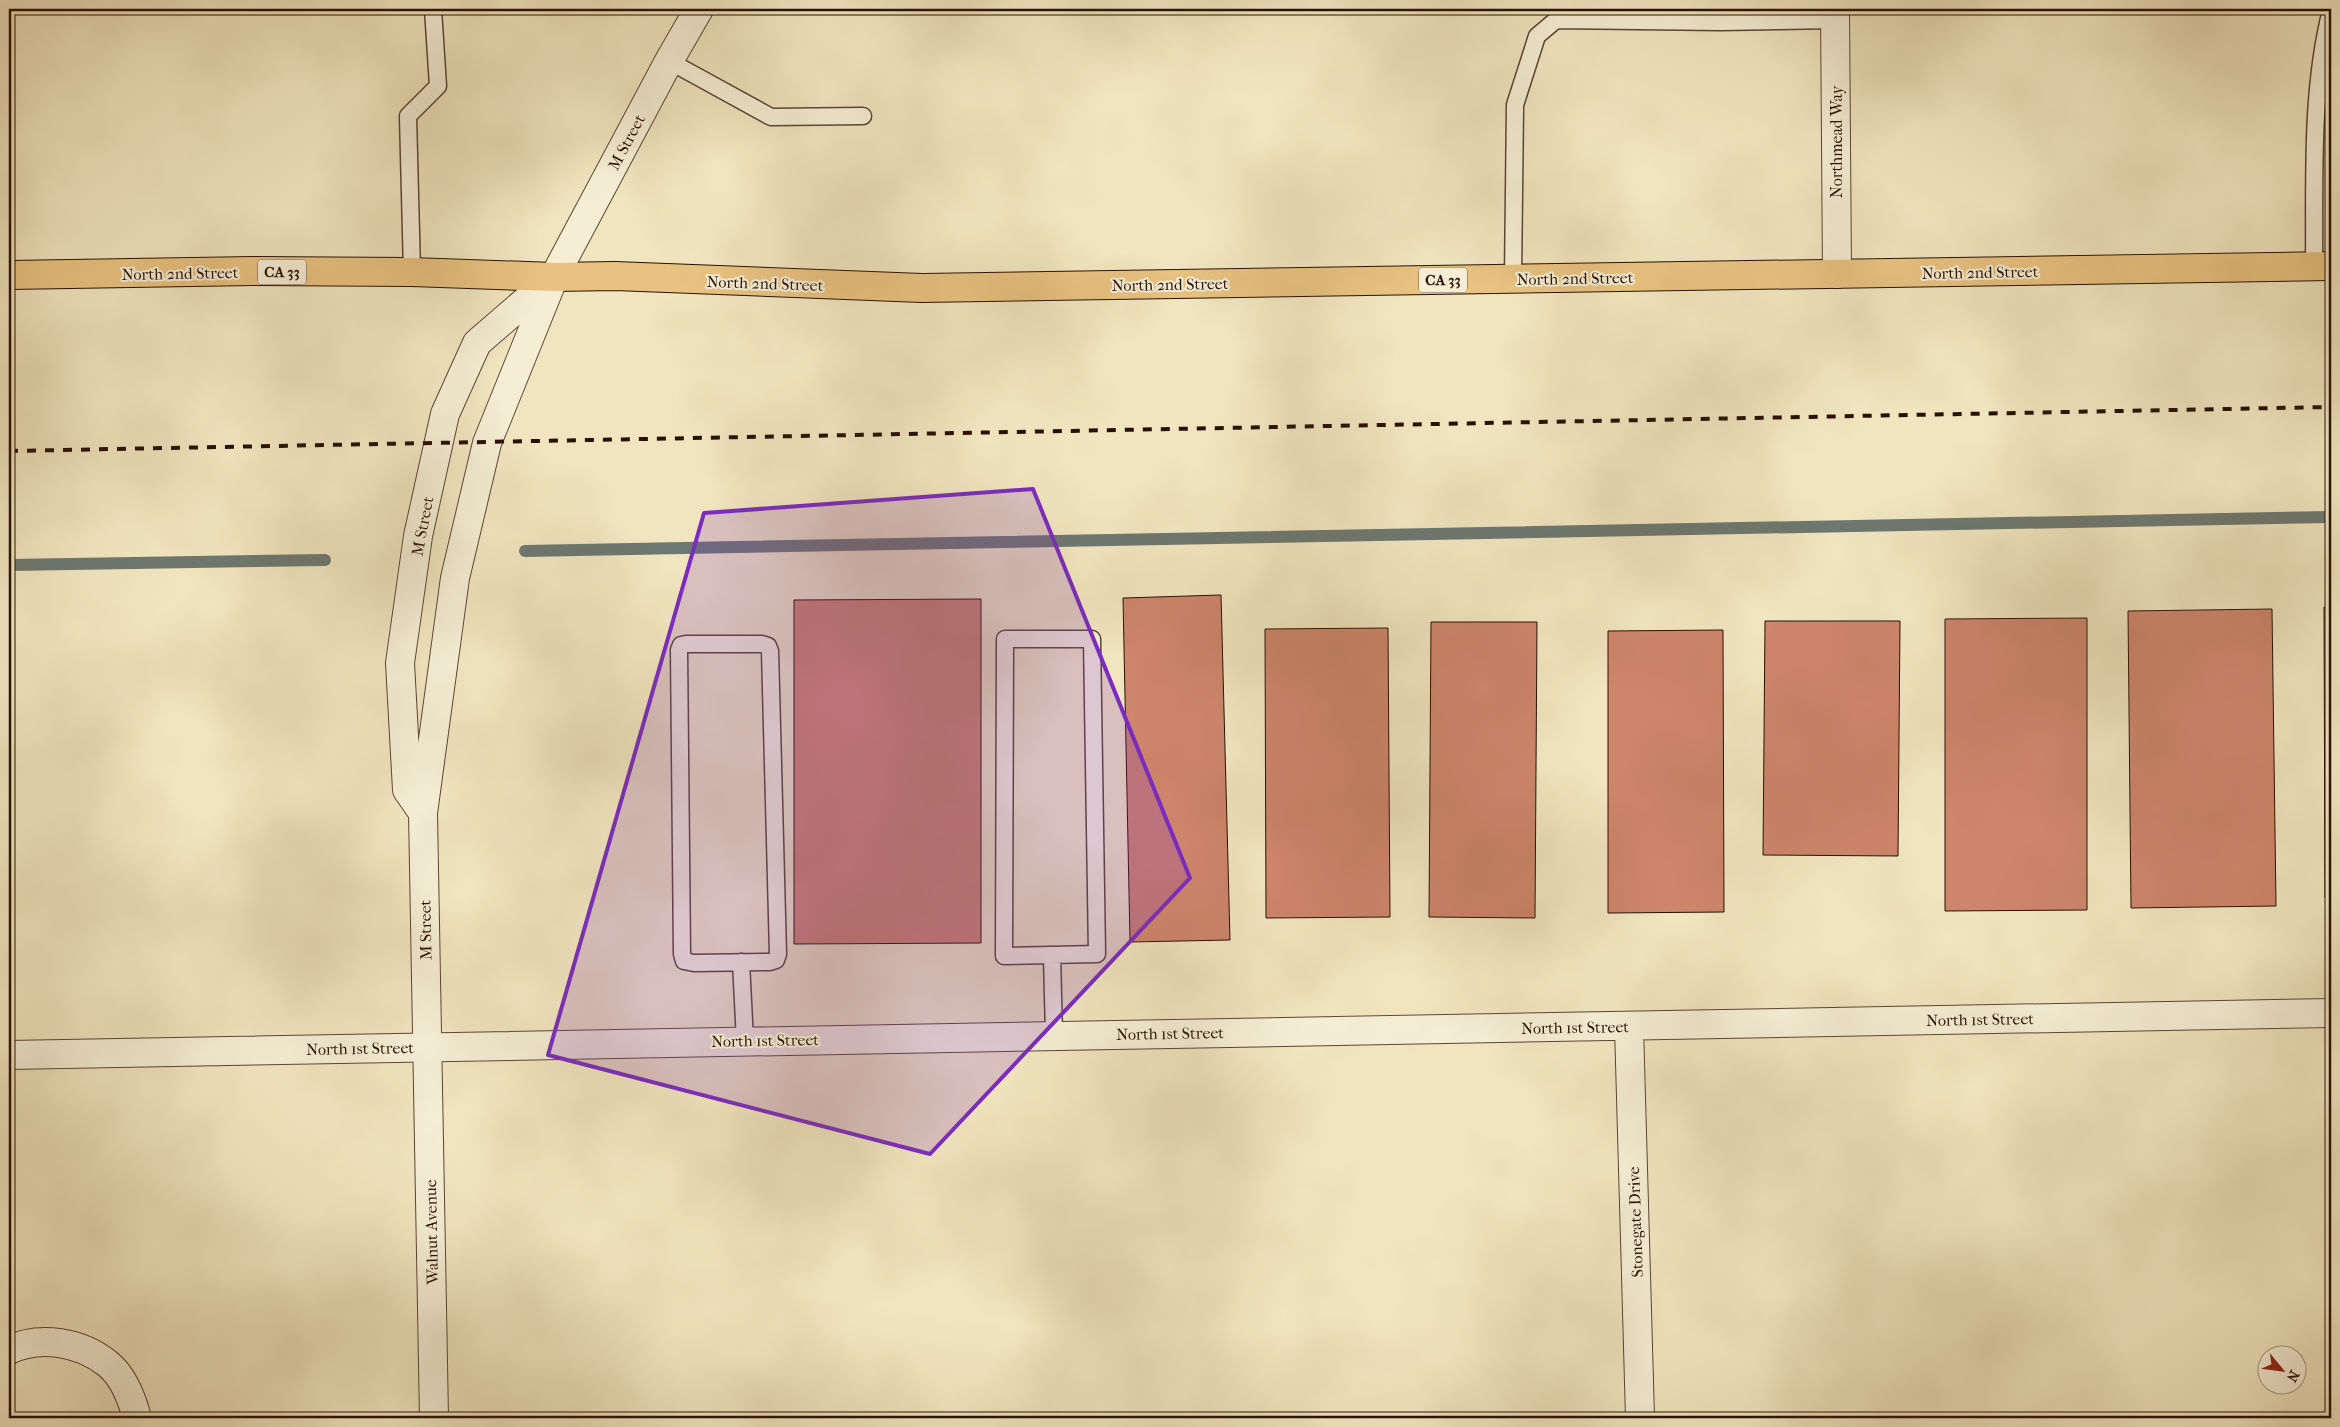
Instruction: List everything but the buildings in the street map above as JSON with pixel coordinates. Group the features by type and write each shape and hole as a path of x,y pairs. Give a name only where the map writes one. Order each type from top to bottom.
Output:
{"main road":[{"name":"North 2nd Street","path":"9,275 412,272 554,277 615,276 922,288 2322,266"}],"street":[{"name":"M Street","path":"428,1046 423,813 455,578 487,443 554,277 669,61 699,9"},
{"name":"Northmead Way","path":"1836,14 1837,274"},
{"name":"M Street","path":"423,813 407,790 400,664 418,536 445,414 478,343 554,277"},
{"name":"North 1st Street","path":"9,1055 2331,1013"},
{"name":"Stonegate Drive","path":"1629,1026 1640,1418"},
{"name":"Walnut Avenue","path":"428,1046 434,1418"},
{"path":"9,1350 17,1346 43,1341 77,1346 108,1364 128,1391 137,1418"}],"lane":[{"path":"412,272 408,116 438,86 433,9"},
{"path":"2322,266 2316,106 2324,36 2331,10"},
{"path":"1514,279 1515,105 1537,36 1556,20 1721,22 1836,14"},
{"path":"669,61 771,117 863,116"},
{"path":"1005,639 1092,639 1097,954 1052,956 1004,956 1005,639"},
{"path":"762,644 768,646 770,651 778,954 776,960 770,962 741,962 694,963 684,961 682,954 679,650 681,645 762,644"},
{"path":"1052,956 1054,1035"},
{"path":"741,962 745,1041"}],"highlighted area":[{"path":"1033,489 1190,878 930,1154 548,1055 704,513"}],"waterway":[{"path":"525,551 2331,517"},
{"path":"9,565 325,560"}],"railway":[{"path":"9,451 2331,407"}]}
